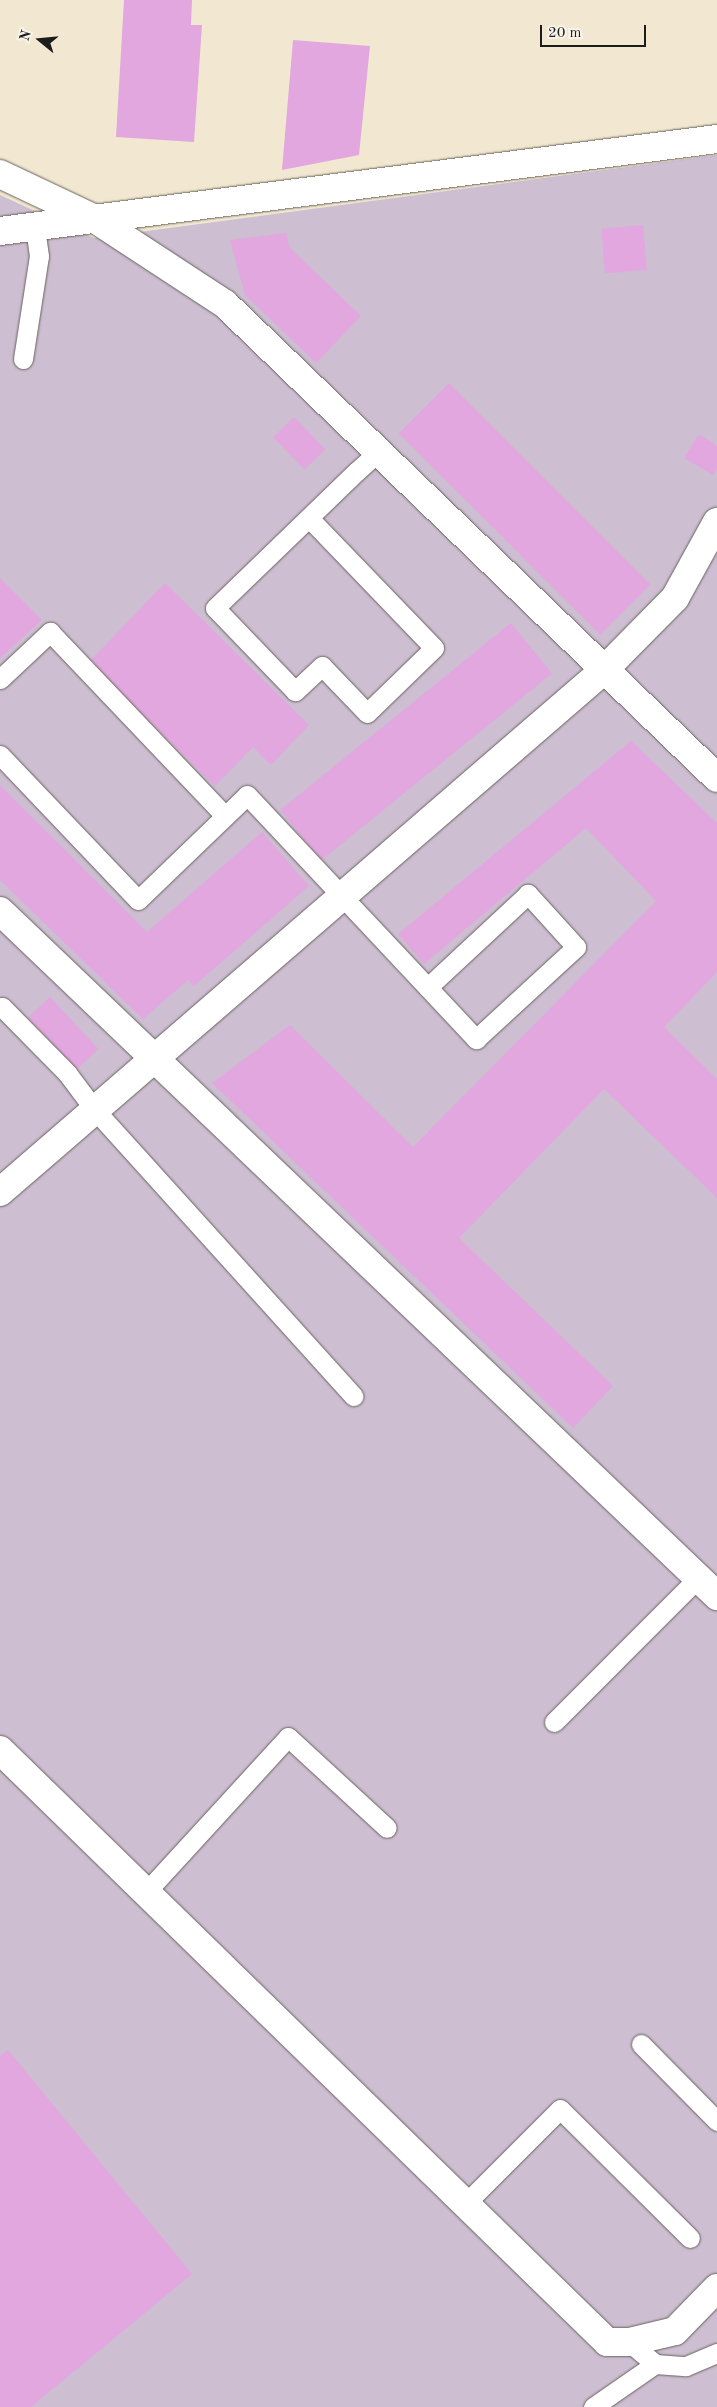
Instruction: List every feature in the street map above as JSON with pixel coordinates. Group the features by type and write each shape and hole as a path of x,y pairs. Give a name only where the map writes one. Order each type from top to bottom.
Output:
{"street":[{"path":"0,231 717,139"},
{"path":"0,174 95,219 225,304 717,778"},
{"path":"0,1192 604,670 675,598 717,522"},
{"path":"0,912 707,1587"},
{"path":"0,1750 607,2342 629,2342 675,2331 717,2288"}],"lane":[{"path":"23,360 39,256 35,226"},
{"path":"309,518 434,648 367,713 322,666 295,691 215,608 309,518 378,452"},
{"path":"0,679 50,632 226,816"},
{"path":"0,755 138,900 247,795 476,1039 576,947 528,894 428,987"},
{"path":"0,1008 2,1007 67,1073 94,1109 353,1396"},
{"path":"554,1722 707,1587"},
{"path":"146,1892 288,1737 387,1828"},
{"path":"641,2044 717,2121"},
{"path":"465,2204 560,2108 690,2238"},
{"path":"629,2342 656,2364 686,2366 717,2353"},
{"path":"593,2407 656,2364"}],"shaded area":[{"path":"717,155 717,2407 0,2407 0,195 94,238"}],"building":[{"path":"124,0 192,0 191,25 202,25 194,142 116,137"},
{"path":"293,40 370,46 359,155 282,170"},
{"path":"643,225 647,270 605,273 601,229"},
{"path":"286,233 290,248 361,316 316,363 245,295 230,240"},
{"path":"449,383 651,585 600,635 399,433"},
{"path":"294,417 325,449 304,470 273,437"},
{"path":"699,434 717,446 717,468 713,475 684,458"},
{"path":"0,578 42,620 0,658"},
{"path":"165,583 309,725 271,765 253,747 215,786 89,662"},
{"path":"511,623 552,674 321,860 280,810"},
{"path":"631,741 717,823 717,972 664,1027 717,1079 717,1198 604,1089 459,1238 613,1386 573,1428 212,1083 290,1025 413,1147 656,901 586,828 424,964 398,934"},
{"path":"0,785 147,932 262,832 309,886 194,986 188,980 143,1019 0,880"},
{"path":"50,997 98,1049 76,1069 28,1017"},
{"path":"8,2050 192,2274 31,2407 0,2407 0,2056"}]}
